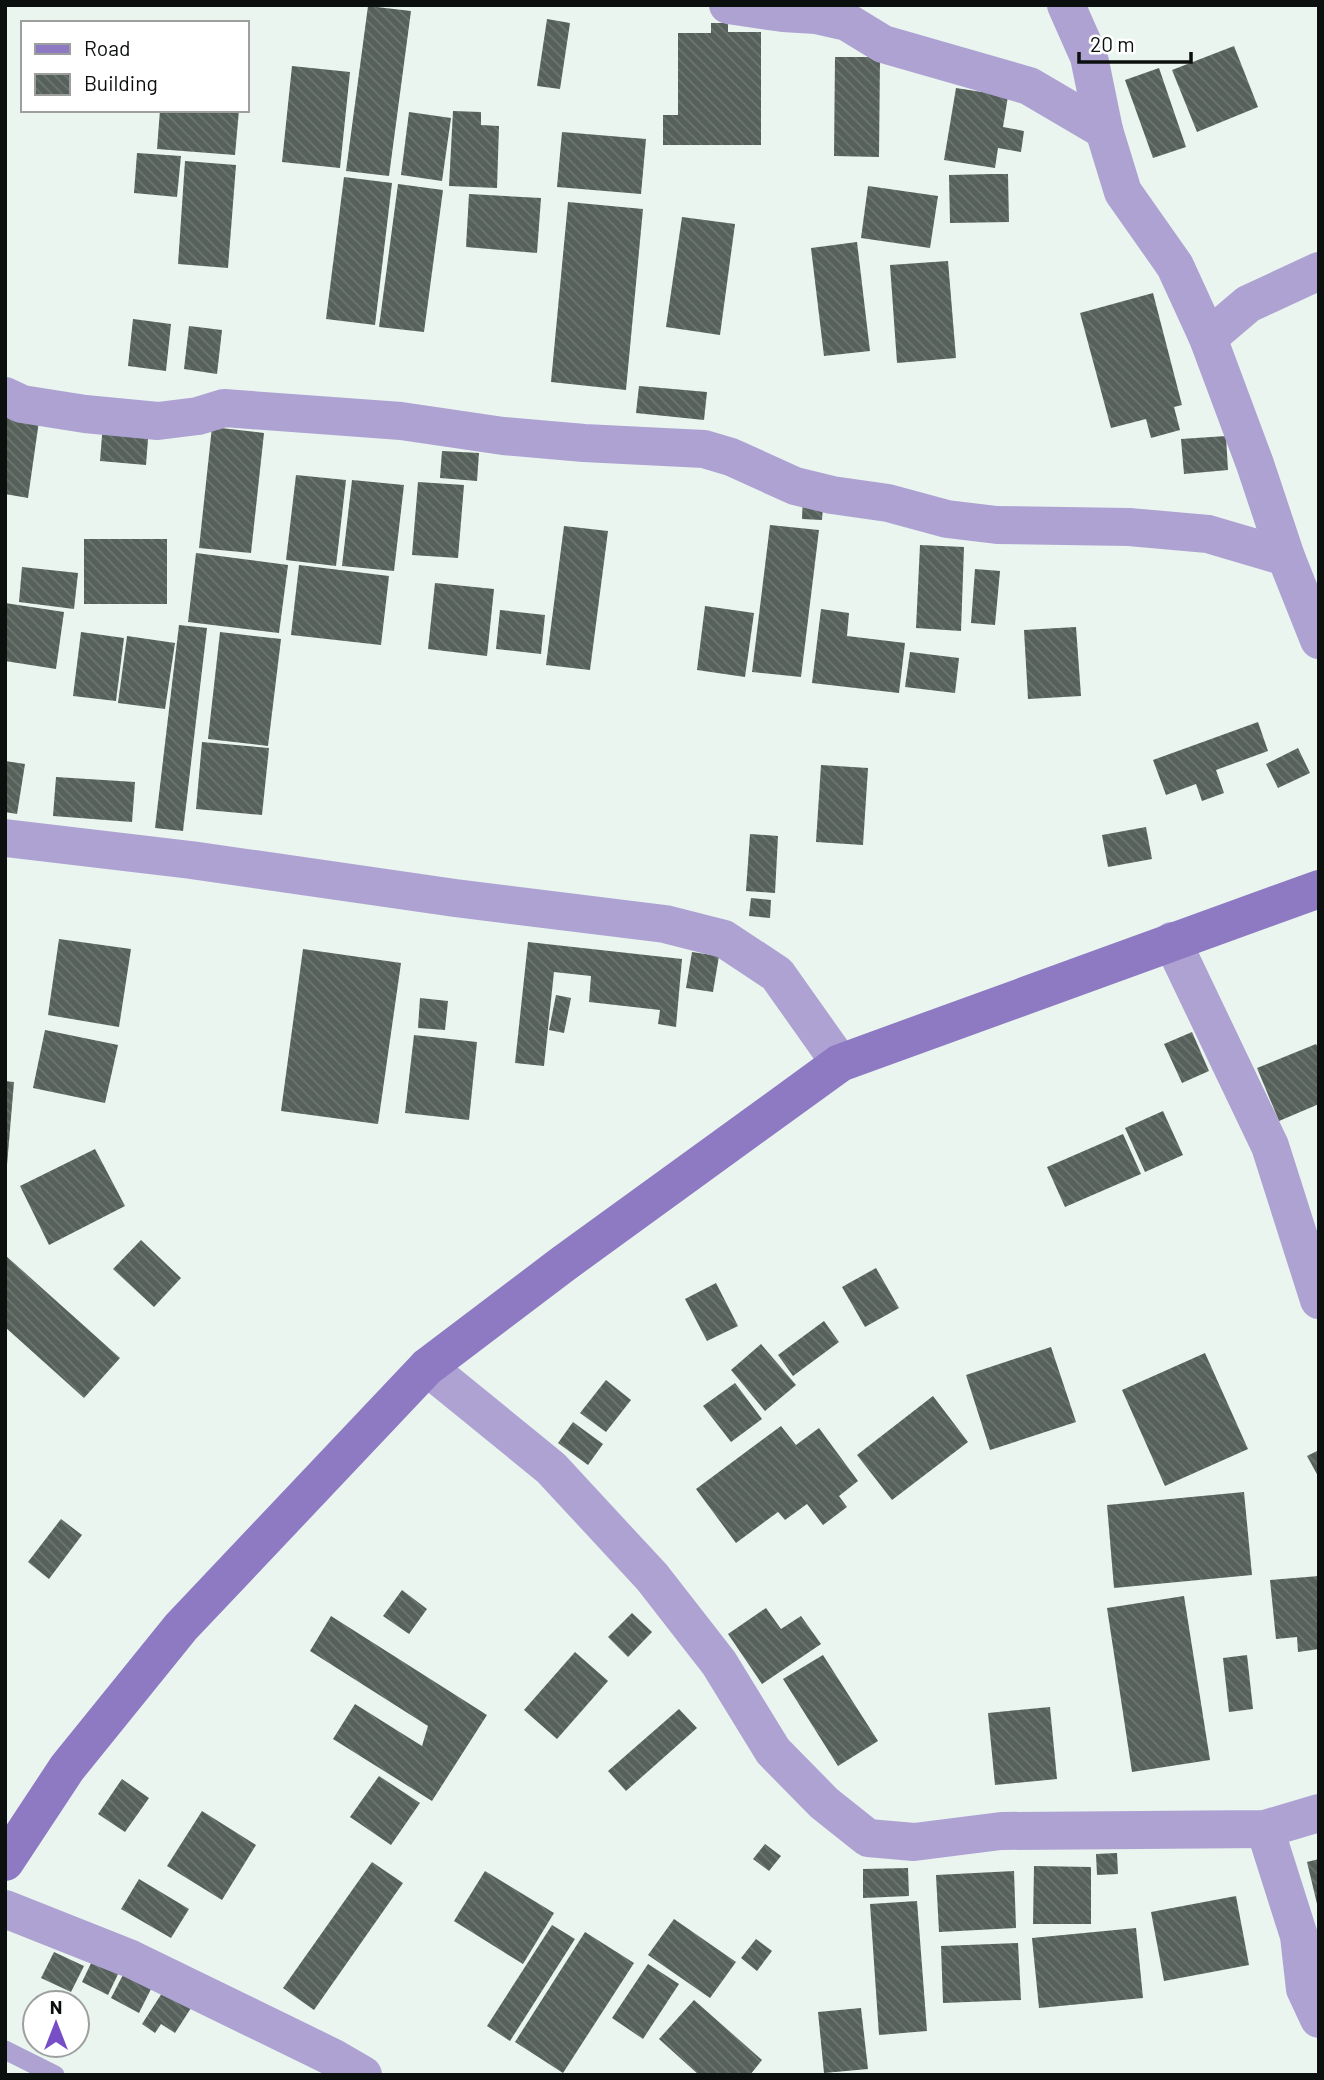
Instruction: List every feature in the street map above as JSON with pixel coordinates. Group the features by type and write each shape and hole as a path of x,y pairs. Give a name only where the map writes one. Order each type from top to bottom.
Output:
{"main road":[{"path":"5,1862 67,1768 181,1628 427,1367 678,1180 840,1063 1319,889"}],"street":[{"path":"728,5 816,15 847,22 883,44 1029,86 1104,130"},
{"path":"1066,5 1089,57 1104,130 1124,192 1175,266 1208,338 1319,640"},
{"path":"1208,338 1248,304 1319,271"},
{"path":"5,396 22,404 85,414 158,421 198,416 224,408 401,421 503,436 584,443 704,449 731,457 795,486 832,495 887,503 947,519 997,525 1129,527 1208,534 1286,556"},
{"path":"5,838 191,860 455,898 664,924 724,939 777,974 840,1063"},
{"path":"1172,941 1270,1146 1319,1300"},
{"path":"427,1367 551,1468 652,1577 719,1663 773,1751 824,1803 868,1838 914,1842 1002,1831 1265,1829 1319,1813"},
{"path":"1265,1829 1299,1936 1305,1989 1319,2019"},
{"path":"5,1909 131,1959 332,2057 363,2075"}],"lane":[{"path":"5,2050 55,2075"}],"building":[{"path":"368,6 411,11 389,176 346,171"},
{"path":"547,19 570,23 560,89 537,86"},
{"path":"711,23 728,23 728,32 761,32 761,145 663,145 663,115 678,115 678,33 711,33"},
{"path":"1234,46 1258,107 1197,132 1172,70"},
{"path":"835,57 880,57 879,157 834,156"},
{"path":"292,66 350,72 340,168 282,162"},
{"path":"1159,68 1186,147 1153,158 1125,80"},
{"path":"956,88 1008,96 1003,127 1024,131 1021,152 998,148 995,168 944,160"},
{"path":"453,111 481,112 481,125 499,126 497,188 449,186"},
{"path":"160,112 239,112 235,155 157,149"},
{"path":"409,112 451,118 442,181 401,175"},
{"path":"562,132 646,139 641,194 557,187"},
{"path":"137,153 181,156 177,197 134,193"},
{"path":"185,161 236,165 228,268 178,264"},
{"path":"1008,174 1009,222 950,223 949,175"},
{"path":"344,177 392,183 375,325 326,319"},
{"path":"398,184 443,190 424,332 379,327"},
{"path":"868,186 938,196 930,248 861,238"},
{"path":"469,194 541,198 537,253 466,247"},
{"path":"568,202 643,209 626,390 551,382"},
{"path":"682,217 735,224 720,335 666,327"},
{"path":"857,242 870,351 824,356 811,248"},
{"path":"948,261 956,358 897,363 890,265"},
{"path":"1153,293 1182,405 1174,407 1180,430 1151,438 1146,419 1111,428 1080,313"},
{"path":"133,319 171,324 166,371 128,366"},
{"path":"189,326 222,330 217,374 184,369"},
{"path":"639,386 707,392 704,420 636,413"},
{"path":"5,416 39,421 28,498 5,494"},
{"path":"103,423 149,427 146,465 100,461"},
{"path":"212,427 264,433 251,553 199,548"},
{"path":"1226,436 1228,470 1184,474 1181,439"},
{"path":"442,451 479,453 477,481 440,478"},
{"path":"296,475 346,480 336,566 286,560"},
{"path":"352,480 404,485 394,571 342,566"},
{"path":"418,482 464,485 458,558 412,555"},
{"path":"803,493 824,494 822,520 802,519"},
{"path":"770,525 819,530 801,677 752,672"},
{"path":"564,526 608,531 590,670 546,665"},
{"path":"84,539 167,539 167,604 84,604"},
{"path":"920,545 964,547 961,631 916,628"},
{"path":"196,553 288,565 279,633 188,622"},
{"path":"299,565 389,576 381,645 291,635"},
{"path":"22,567 78,573 74,609 19,602"},
{"path":"975,569 1000,571 995,625 971,623"},
{"path":"435,583 494,589 487,656 428,649"},
{"path":"5,603 64,612 56,669 5,661"},
{"path":"705,606 754,613 745,677 697,670"},
{"path":"821,609 849,613 847,636 905,643 899,693 812,683"},
{"path":"500,610 545,615 541,654 496,649"},
{"path":"179,625 207,628 183,831 155,828"},
{"path":"1076,627 1081,696 1028,699 1024,630"},
{"path":"81,632 124,638 116,701 73,696"},
{"path":"220,632 281,639 268,746 208,739"},
{"path":"127,636 175,643 165,709 118,703"},
{"path":"910,652 959,658 955,693 905,687"},
{"path":"1258,722 1268,751 1216,770 1224,793 1202,801 1196,784 1166,795 1153,760"},
{"path":"202,742 269,748 262,815 196,809"},
{"path":"1298,748 1310,773 1278,788 1266,764"},
{"path":"5,761 25,764 17,814 5,812"},
{"path":"821,765 868,768 863,845 816,842"},
{"path":"56,777 135,782 132,822 53,816"},
{"path":"1146,827 1152,859 1108,867 1102,835"},
{"path":"750,834 778,836 775,893 746,891"},
{"path":"751,898 771,900 770,918 749,916"},
{"path":"59,939 131,949 119,1027 48,1015"},
{"path":"528,942 682,959 676,1027 658,1024 660,1010 589,1002 591,976 554,972 544,1066 515,1063"},
{"path":"303,949 401,963 378,1124 281,1111"},
{"path":"692,952 719,956 713,992 686,988"},
{"path":"556,995 571,998 564,1033 549,1030"},
{"path":"420,998 448,1001 445,1030 418,1028"},
{"path":"45,1030 118,1045 105,1103 33,1088"},
{"path":"1192,1032 1209,1071 1182,1083 1164,1044"},
{"path":"414,1035 477,1042 469,1120 405,1113"},
{"path":"1316,1044 1319,1050 1319,1104 1279,1121 1257,1068"},
{"path":"5,1081 14,1082 7,1165 5,1165"},
{"path":"1163,1111 1183,1155 1145,1172 1125,1128"},
{"path":"1123,1134 1141,1174 1065,1207 1047,1167"},
{"path":"95,1149 125,1206 49,1245 20,1186"},
{"path":"141,1240 181,1278 154,1307 113,1269"},
{"path":"5,1255 120,1358 84,1398 5,1327"},
{"path":"876,1268 899,1308 865,1327 842,1287"},
{"path":"716,1283 738,1326 707,1341 685,1299"},
{"path":"824,1321 839,1342 793,1376 778,1355"},
{"path":"761,1344 796,1385 765,1411 731,1370"},
{"path":"1051,1347 1076,1422 990,1450 966,1375"},
{"path":"1205,1353 1248,1449 1165,1486 1122,1390"},
{"path":"606,1380 631,1400 606,1432 580,1413"},
{"path":"735,1383 762,1419 731,1442 703,1406"},
{"path":"933,1396 968,1442 892,1500 857,1455"},
{"path":"573,1422 603,1444 588,1465 558,1443"},
{"path":"781,1426 796,1445 819,1428 858,1481 839,1496 847,1507 823,1525 807,1504 785,1520 778,1512 736,1543 696,1489"},
{"path":"1319,1450 1319,1478 1307,1456"},
{"path":"1244,1492 1252,1575 1114,1588 1107,1505"},
{"path":"61,1519 82,1535 49,1579 28,1562"},
{"path":"1319,1576 1319,1649 1298,1652 1297,1637 1276,1639 1270,1580"},
{"path":"402,1590 427,1609 409,1634 383,1616"},
{"path":"1184,1596 1210,1760 1132,1772 1107,1608"},
{"path":"766,1608 781,1629 801,1616 821,1644 762,1684 728,1634"},
{"path":"632,1613 652,1632 628,1657 608,1637"},
{"path":"331,1616 487,1715 432,1801 333,1739 355,1704 422,1746 428,1726 310,1651"},
{"path":"575,1652 608,1681 557,1739 524,1710"},
{"path":"823,1655 878,1741 838,1766 783,1679"},
{"path":"1247,1655 1253,1709 1229,1712 1223,1658"},
{"path":"1050,1707 1057,1779 995,1785 988,1713"},
{"path":"679,1709 697,1728 626,1791 608,1771"},
{"path":"379,1776 420,1803 391,1845 350,1817"},
{"path":"122,1779 149,1798 125,1832 98,1814"},
{"path":"202,1811 256,1845 222,1900 167,1866"},
{"path":"765,1844 781,1856 769,1871 753,1859"},
{"path":"1117,1853 1118,1874 1097,1875 1096,1854"},
{"path":"1319,1859 1319,1907 1318,1908 1307,1862"},
{"path":"372,1862 403,1883 314,2010 283,1988"},
{"path":"1034,1866 1091,1867 1091,1924 1033,1924"},
{"path":"908,1868 909,1896 863,1898 863,1869"},
{"path":"485,1871 554,1913 523,1964 454,1921"},
{"path":"1014,1871 1016,1928 939,1932 936,1875"},
{"path":"139,1879 189,1909 171,1938 121,1909"},
{"path":"1236,1896 1249,1965 1164,1981 1151,1912"},
{"path":"917,1901 927,2031 879,2035 870,1904"},
{"path":"674,1919 736,1962 710,1998 648,1955"},
{"path":"552,1925 575,1939 510,2041 487,2026"},
{"path":"1136,1928 1143,1998 1039,2008 1032,1938"},
{"path":"585,1932 634,1963 563,2073 515,2042"},
{"path":"756,1939 772,1951 757,1971 741,1958"},
{"path":"1018,1943 1021,2000 943,2003 941,1946"},
{"path":"54,1952 84,1966 72,1989 65,1989 41,1978"},
{"path":"95,1955 121,1968 108,1995 82,1982"},
{"path":"648,1964 679,1984 643,2039 612,2018"},
{"path":"126,1969 154,1983 139,2013 111,1998"},
{"path":"164,1990 191,2008 175,2033 161,2024 155,2033 142,2024"},
{"path":"694,2000 762,2060 750,2075 699,2075 659,2039"},
{"path":"861,2008 868,2069 824,2073 818,2012"}]}
